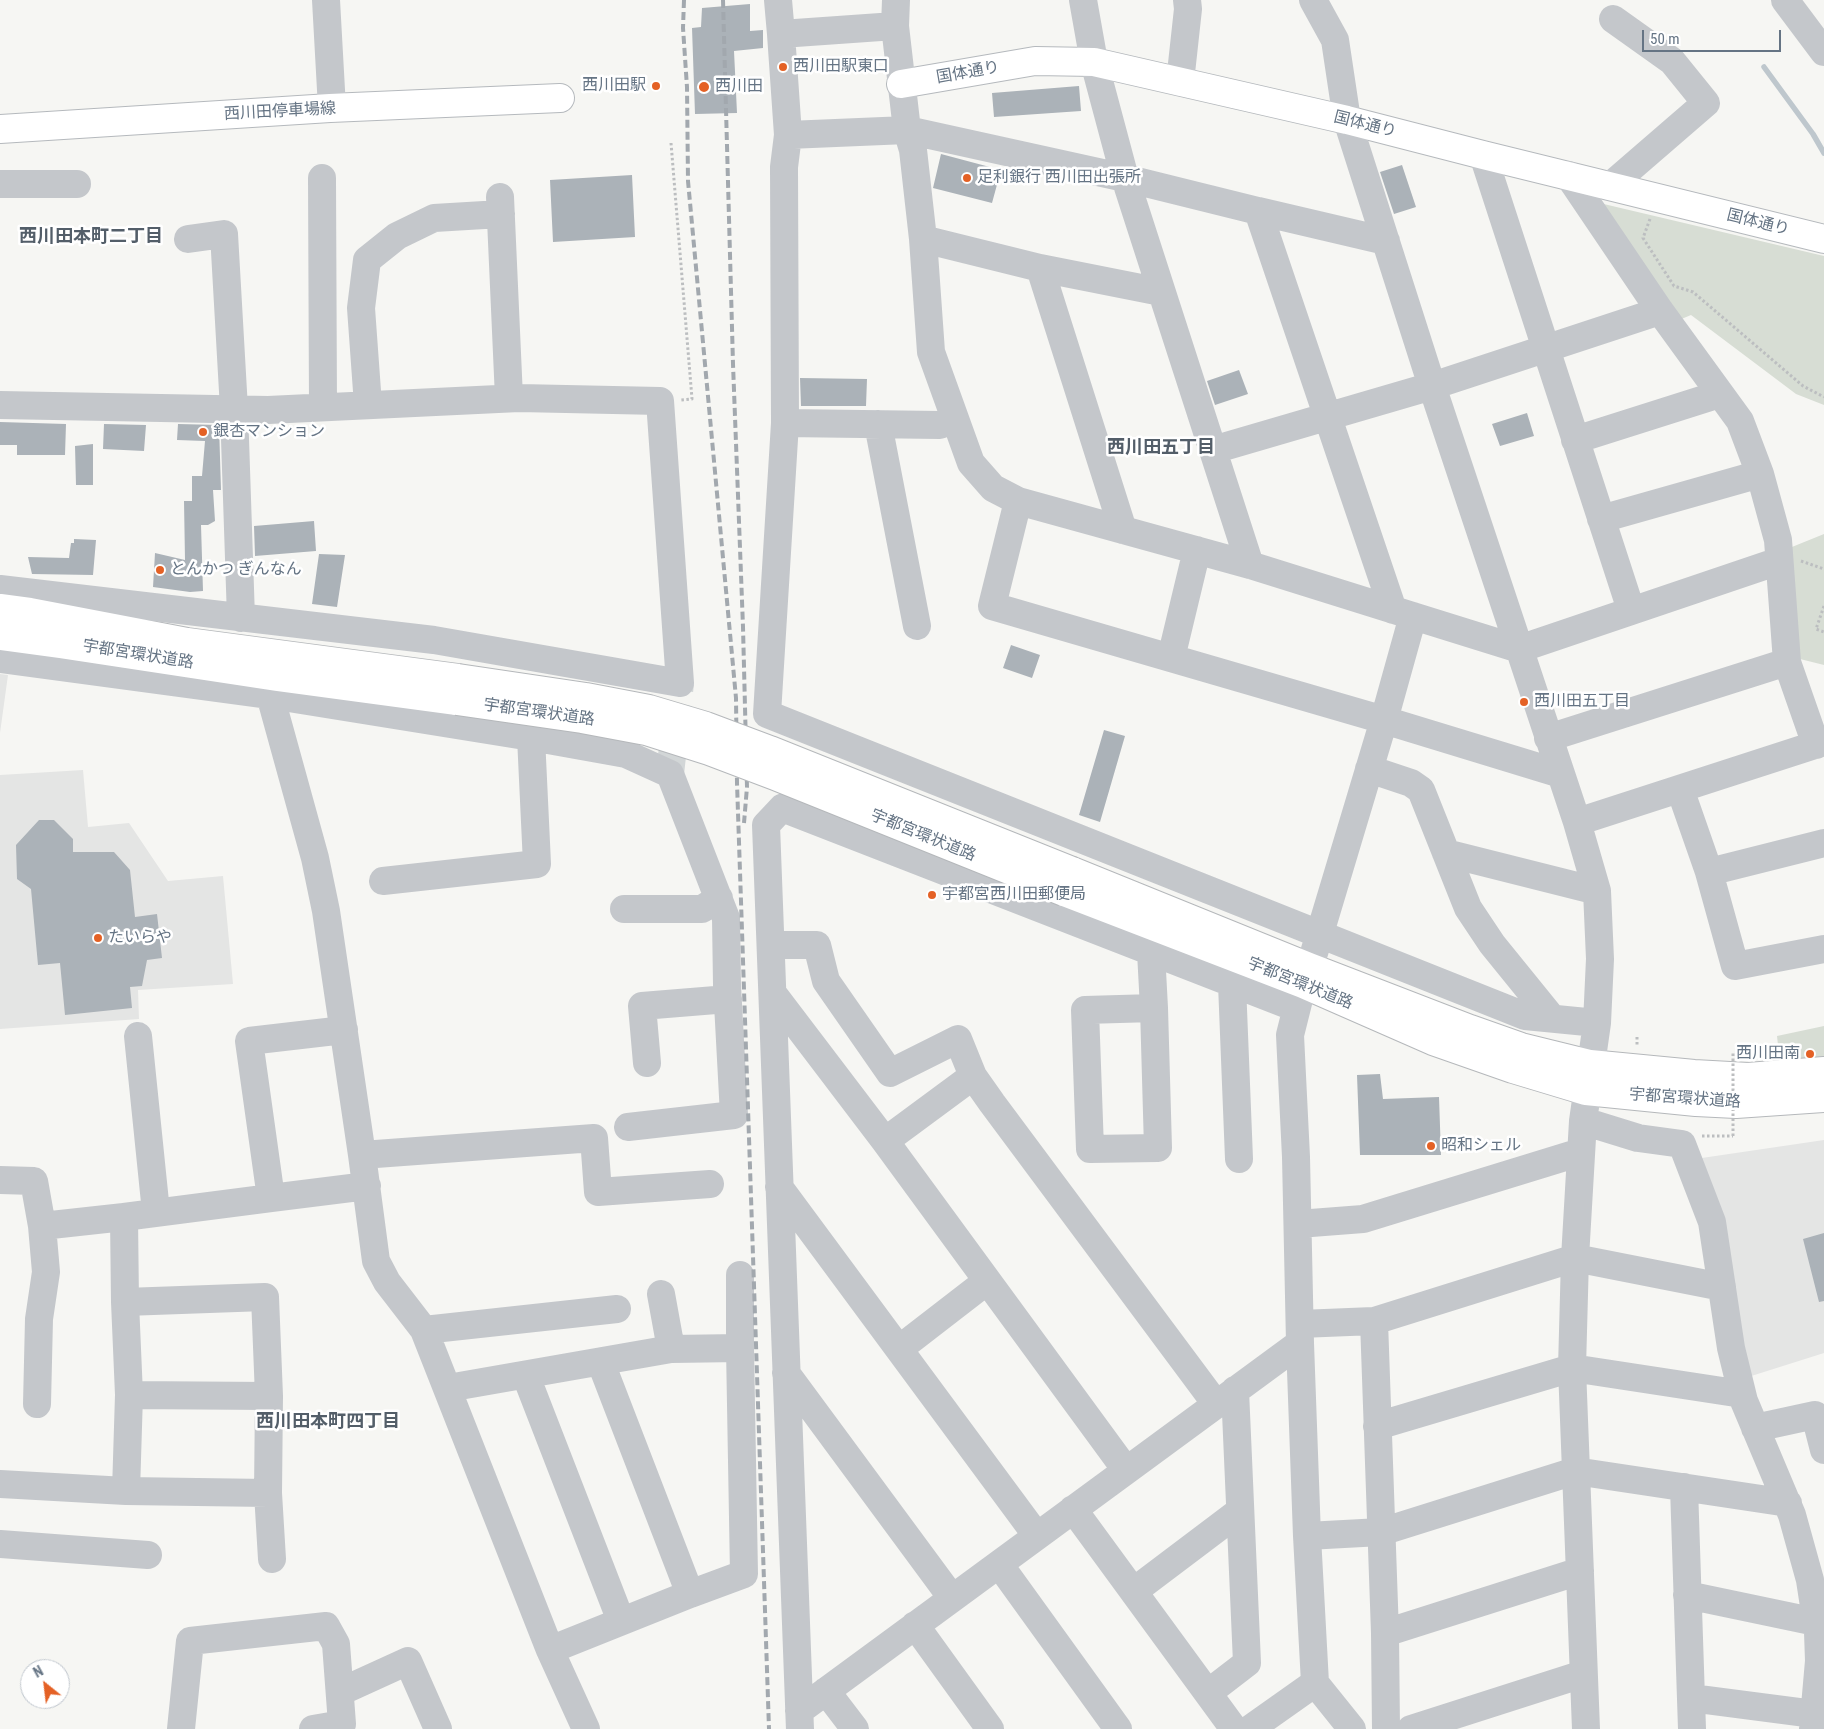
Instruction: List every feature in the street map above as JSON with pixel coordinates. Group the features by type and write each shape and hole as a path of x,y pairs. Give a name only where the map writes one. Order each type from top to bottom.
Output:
{"main road":[{"name":"国体通り","path":"901,84 1035,61 1094,62 1347,120 1824,239"},
{"name":"西川田停車場線","path":"0,129 332,108 560,98"},
{"name":"宇都宮環状道路","path":"0,608 458,690 582,719 646,731 709,751 1068,882 1303,986 1434,1041 1586,1091 1736,1104 1824,1098"},
{"name":"宇都宮環状道路","path":"0,636 277,677 458,690"},
{"name":"宇都宮環状道路","path":"1303,986 1470,1029 1521,1047 1590,1064 1748,1077 1824,1072"}],"street":[{"path":"326,0 332,108"},
{"path":"778,0 788,135 784,167 785,423 767,714 1525,1016 1597,1023"},
{"path":"1083,0 1094,62 1125,178 1250,565"},
{"path":"1180,82 1188,9 1186,0"},
{"path":"1313,0 1336,40 1347,120 1432,386 1577,822 1597,891 1600,959 1597,1023 1583,1122 1575,1258 1572,1368 1586,1729"},
{"path":"1785,0 1824,52"},
{"path":"781,34 896,13 901,84 913,150 923,239 931,352 971,463 992,488 1018,501 1250,565 1519,649 1779,561"},
{"path":"1610,186 1706,103 1672,62 1613,19"},
{"path":"788,135 908,130 1125,178 1386,241"},
{"path":"1483,155 1631,610"},
{"path":"1568,175 1660,311 1740,421 1760,474 1778,540 1787,662 1820,744 1577,822"},
{"path":"322,178 322,407"},
{"path":"0,184 77,184"},
{"path":"368,405 361,308 367,260 397,236 434,218 500,205 508,398"},
{"path":"1258,211 1327,417 1403,613 1384,720 1303,986 1290,1035 1298,1224 1306,1536 1315,1683 1352,1729"},
{"path":"188,239 224,234 234,410 241,618"},
{"path":"923,239 1040,268 1161,292"},
{"path":"1040,268 1123,530"},
{"path":"1213,450 1432,386 1660,311"},
{"path":"1575,440 1720,394"},
{"path":"0,404 268,410 508,398 660,401 680,683 434,640 0,589"},
{"path":"785,423 940,425 954,419"},
{"path":"878,424 917,626"},
{"path":"1601,520 1760,474"},
{"path":"1018,501 992,606 1384,720 1561,774"},
{"path":"1171,658 1197,550"},
{"path":"0,659 270,695 626,754 670,774 726,918 734,1115 628,1127"},
{"path":"1548,738 1787,662"},
{"path":"270,695 315,858 344,1030 376,1261 387,1282 424,1330 550,1650 586,1729"},
{"path":"382,881 537,864 531,738"},
{"path":"1369,769 1411,783 1421,790 1468,908 1492,944 1552,1018"},
{"path":"1680,789 1709,872 1735,966 1824,949"},
{"path":"799,1720 779,1187 774,995 766,825 782,808 1232,984 1303,986"},
{"path":"1709,872 1824,843"},
{"path":"1446,853 1597,891"},
{"path":"624,909 702,909 719,898"},
{"path":"771,945 818,945 826,981 890,1073 958,1038 973,1076 1225,1397 1240,1511 1247,1663 1208,1693"},
{"path":"1151,952 1154,1008 1158,1148 1090,1149 1085,1010 1154,1008"},
{"path":"1232,984 1239,1159"},
{"path":"774,995 885,1141 1126,1470"},
{"path":"647,1063 642,1006 728,999"},
{"path":"271,1198 249,1041 344,1030"},
{"path":"138,1036 156,1212"},
{"path":"885,1141 973,1076"},
{"path":"1583,1122 1638,1138 1682,1144 1712,1222 1731,1348 1742,1394 1788,1503 1810,1580 1819,1662 1816,1711 1691,1698"},
{"path":"362,1156 594,1138 598,1192 710,1184"},
{"path":"1298,1224 1363,1219 1582,1152"},
{"path":"0,1180 34,1181 42,1226 46,1272 39,1319 37,1404"},
{"path":"42,1226 367,1186"},
{"path":"779,1187 1037,1536"},
{"path":"124,1217 130,1395 126,1491"},
{"path":"799,1720 826,1691 1225,1397 1300,1333 1374,1320 1575,1258 1722,1287"},
{"path":"550,1650 744,1574 740,1275"},
{"path":"899,1349 987,1281"},
{"path":"661,1294 671,1349"},
{"path":"126,1302 265,1297 269,1396 268,1493 272,1559"},
{"path":"424,1330 617,1309"},
{"path":"1374,1320 1385,1633 1386,1729"},
{"path":"448,1388 601,1363 671,1349 740,1348"},
{"path":"601,1363 690,1594"},
{"path":"1377,1426 1572,1368 1742,1394"},
{"path":"786,1373 952,1598"},
{"path":"526,1376 621,1622"},
{"path":"130,1395 269,1396"},
{"path":"1755,1428 1815,1416 1824,1450"},
{"path":"1306,1536 1381,1532 1576,1471 1788,1503"},
{"path":"0,1484 126,1491 268,1493"},
{"path":"1684,1487 1692,1729"},
{"path":"1073,1509 1234,1729"},
{"path":"1134,1591 1240,1511"},
{"path":"0,1544 148,1555"},
{"path":"998,1564 1118,1729"},
{"path":"1385,1633 1580,1572"},
{"path":"1688,1595 1816,1622"},
{"path":"915,1625 990,1729"},
{"path":"181,1729 190,1641 326,1626 336,1644 343,1727 313,1729"},
{"path":"340,1692 408,1662 438,1729"},
{"path":"1410,1729 1583,1674"},
{"path":"1250,1729 1315,1683"},
{"path":"826,1691 855,1729"}],"path":[{"path":"660,401 692,400 671,143"},
{"path":"1658,198 1643,238 1674,286 1693,292 1803,386 1824,397"},
{"path":"1824,606 1816,629 1824,632"},
{"path":"1733,1052 1733,1136"}],"shaded area":[{"path":"1591,201 1824,256 1824,405 1796,394 1691,315 1672,323"},
{"path":"1824,534 1824,665 1792,657 1787,549"},
{"path":"0,674 8,675 0,733"},
{"path":"83,770 88,827 129,823 168,881 223,876 233,984 138,990 139,1019 0,1029 0,775"},
{"path":"1824,1026 1824,1057 1780,1064 1777,1036"},
{"path":"1824,1140 1824,1353 1745,1378 1695,1159"}],"building":[{"path":"750,4 750,31 763,30 763,48 734,51 737,113 695,114 692,28 701,27 702,8"},
{"path":"1079,86 1081,111 994,117 992,93"},
{"name":"足利銀行 西川田出張所","path":"941,154 1001,170 992,203 933,188"},
{"path":"1402,165 1416,207 1394,214 1380,172"},
{"path":"632,175 635,237 553,242 550,180"},
{"path":"1239,370 1248,394 1215,405 1207,381"},
{"path":"800,378 867,379 866,406 801,406"},
{"path":"1527,413 1534,436 1500,446 1492,424"},
{"path":"0,422 66,424 65,455 17,455 17,445 0,445"},
{"path":"104,424 146,425 144,451 103,449"},
{"path":"178,424 219,425 221,490 213,490 215,521 208,525 201,525 203,591 190,592 153,587 155,553 185,560 184,501 192,501 192,476 202,476 205,441 177,440"},
{"path":"93,444 93,485 76,485 75,446"},
{"path":"314,521 316,551 255,556 254,526"},
{"path":"74,539 96,540 93,575 32,574 28,557 69,558 71,543 74,543"},
{"path":"319,554 345,555 337,607 312,604"},
{"path":"1011,645 1040,655 1032,678 1003,668"},
{"path":"1104,730 1125,736 1100,822 1079,815"},
{"name":"たいらや","path":"39,820 54,820 73,839 73,852 114,852 130,870 135,917 157,914 162,958 147,960 142,986 130,987 132,1008 65,1015 60,963 38,965 31,889 17,879 16,845"},
{"path":"1380,1074 1383,1099 1439,1097 1441,1155 1360,1155 1357,1075"},
{"path":"1824,1233 1824,1301 1819,1302 1803,1239"}],"waterway":[{"path":"1764,67 1813,134 1824,153"}],"tunnel":[{"path":"670,774 680,683"}],"railway":[{"path":"684,0 683,28 687,87 688,181 736,698 737,783 769,1729"},
{"path":"723,0 733,364 743,627 747,787 744,823"}],"place":[{"name":"西川田駅東口","path":"783,67"},
{"name":"西川田駅","path":"656,86"},
{"name":"西川田","path":"704,87"},
{"name":"足利銀行 西川田出張所","path":"967,178"},
{"name":"銀杏マンション","path":"203,432"},
{"name":"とんかつ ぎんなん","path":"160,570"},
{"name":"西川田五丁目","path":"1524,702"},
{"name":"宇都宮西川田郵便局","path":"932,895"},
{"name":"たいらや","path":"98,938"},
{"name":"西川田南","path":"1810,1054"},
{"name":"昭和シェル","path":"1431,1146"}],"district":[{"name":"西川田本町二丁目","path":"91,237"},
{"name":"西川田五丁目","path":"1161,448"},
{"name":"西川田本町四丁目","path":"328,1422"}]}
